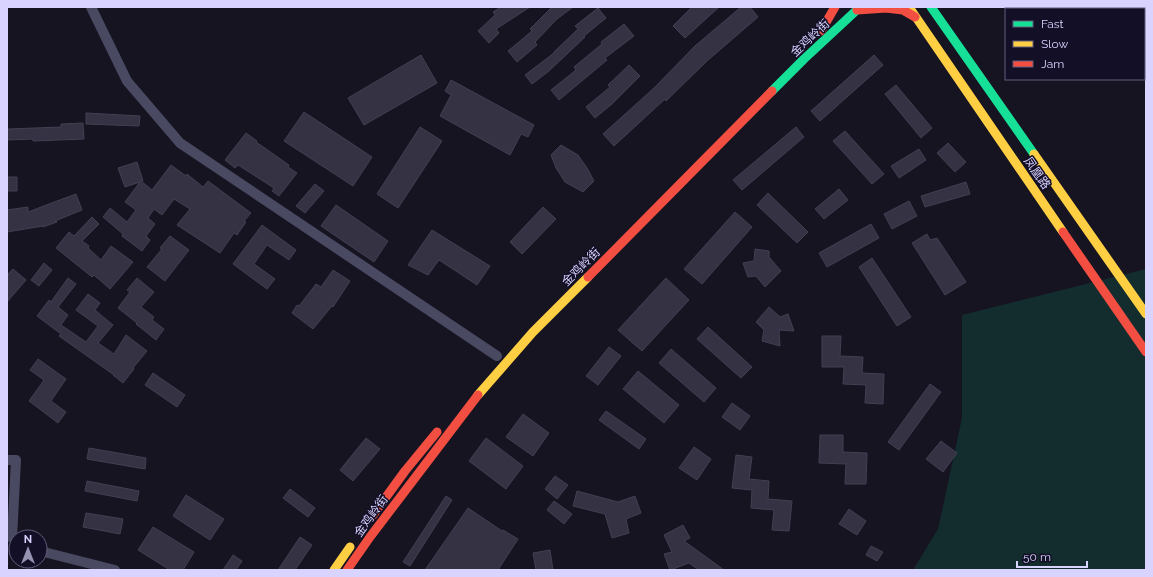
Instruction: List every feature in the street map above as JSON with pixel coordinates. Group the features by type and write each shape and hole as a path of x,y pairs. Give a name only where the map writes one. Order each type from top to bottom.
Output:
{"main road":[{"path":"821,31 835,7"},
{"name":"金鸡岭街","path":"520,333 845,7"},
{"name":"凤凰路","path":"909,7 1146,352"},
{"name":"凤凰路","path":"931,7 1146,314"},
{"path":"938,7 940,21"},
{"path":"859,8 886,8 903,10 915,17"},
{"name":"金鸡岭街","path":"348,570 370,538 481,391 533,332 804,59 859,8"},
{"name":"金鸡岭街","path":"369,520 405,471 442,425"},
{"name":"金鸡岭街","path":"334,570 356,539"}],"street":[{"path":"91,7 126,81 180,143 498,356"},
{"path":"7,460 16,460 12,529"},
{"path":"48,553 115,570"}],"green space":[{"path":"1146,269 1146,570 913,570 938,529 962,418 962,315"}],"building":[{"path":"501,7 530,7 496,29 499,33 489,43 478,31 495,15 493,12"},
{"path":"552,7 573,7 557,19 535,42 537,45 517,62 508,51 532,31 530,29"},
{"path":"692,7 719,7 685,38 673,26"},
{"path":"741,7 750,7 758,17 707,61 666,101 665,99 614,146 603,134 654,88 695,46"},
{"path":"598,8 606,18 584,36 585,37 549,71 532,84 525,75 554,53 578,29 575,26"},
{"path":"624,24 634,36 605,58 607,60 559,100 551,90 576,70 574,67 602,44 601,42"},
{"path":"421,55 437,83 364,125 348,98"},
{"path":"874,55 883,65 820,121 811,111"},
{"path":"629,65 640,76 612,104 595,118 586,107 610,87 608,85"},
{"path":"451,80 534,125 528,137 521,134 510,155 440,116 451,95 445,91"},
{"path":"896,85 932,128 921,138 885,94"},
{"path":"304,112 372,157 353,186 284,141"},
{"path":"86,113 140,116 139,126 86,124"},
{"path":"83,123 84,139 33,141 33,139 7,140 8,129 61,127 61,124"},
{"path":"420,127 442,141 398,208 377,194"},
{"path":"796,127 804,137 742,190 733,180"},
{"path":"845,131 884,174 872,184 833,141"},
{"path":"246,133 257,141 256,142 289,165 288,167 297,173 279,196 272,191 274,188 238,165 235,168 225,160"},
{"path":"948,143 966,162 955,172 937,153"},
{"path":"561,145 578,155 594,181 583,192 565,182 556,168 551,155"},
{"path":"919,149 926,160 899,178 891,166"},
{"path":"137,162 143,181 141,181 152,190 171,165 186,176 187,174 203,187 208,181 251,213 244,221 246,222 237,235 234,233 220,253 177,225 190,209 174,199 162,215 154,209 148,218 155,224 146,236 150,240 142,251 122,236 123,234 103,217 110,208 127,222 136,210 125,202 140,182 125,187 118,168"},
{"path":"7,177 17,177 17,191 7,191"},
{"path":"966,182 970,194 925,207 921,196"},
{"path":"315,184 324,191 305,213 296,206"},
{"path":"839,189 848,200 824,219 815,209"},
{"path":"768,193 808,232 797,243 757,205"},
{"path":"76,194 82,210 43,227 7,232 7,210 28,207 28,212"},
{"path":"909,201 917,216 892,229 884,214"},
{"path":"336,205 388,241 374,262 321,226"},
{"path":"543,207 556,219 522,254 510,242"},
{"path":"735,212 752,227 702,284 684,269"},
{"path":"92,217 99,224 82,241 89,246 88,248 101,260 111,246 133,262 110,289 94,275 92,277 56,248 69,232 74,236"},
{"path":"871,224 879,238 827,267 819,253"},
{"path":"262,225 296,250 289,260 267,245 254,264 275,279 267,289 233,264"},
{"path":"432,230 490,266 477,285 439,260 428,275 408,265"},
{"path":"927,234 930,240 937,238 966,282 945,295 912,243"},
{"path":"170,236 189,250 165,281 147,267 162,249 160,248"},
{"path":"755,249 769,251 769,257 781,271 765,287 756,276 748,277 743,263 754,261"},
{"path":"872,258 911,317 897,326 859,267"},
{"path":"44,263 52,270 39,286 31,280"},
{"path":"13,269 26,280 7,302 7,275"},
{"path":"333,270 350,281 333,307 332,306 313,329 292,313 297,305 299,306 316,284 321,287"},
{"path":"68,278 76,284 58,307 68,315 61,325 86,342 98,326 76,310 88,294 100,303 95,310 113,325 98,343 114,354 126,335 147,351 123,383 59,336 61,334 37,316 49,300 51,302"},
{"path":"137,278 154,292 141,307 154,317 152,320 164,329 156,340 118,308 130,292 127,290"},
{"path":"666,278 689,300 642,351 618,330"},
{"path":"769,307 780,317 788,314 794,331 779,330 780,346 762,341 764,330 756,322"},
{"path":"708,327 752,367 741,378 697,339"},
{"path":"822,336 841,336 840,356 863,357 862,373 884,374 883,404 865,403 866,385 843,384 844,367 822,367"},
{"path":"609,347 621,356 598,385 586,376"},
{"path":"671,349 716,388 704,402 659,363"},
{"path":"38,359 66,379 51,401 66,412 58,423 29,401 44,380 30,370"},
{"path":"638,371 679,405 664,423 623,389"},
{"path":"153,373 185,395 177,407 145,385"},
{"path":"930,384 941,392 899,450 888,442"},
{"path":"732,403 750,416 740,430 722,417"},
{"path":"606,411 646,439 639,449 599,420"},
{"path":"523,414 549,433 533,456 506,437"},
{"path":"820,435 843,435 843,452 867,453 866,484 845,484 846,464 819,463"},
{"path":"366,438 380,449 353,481 340,470"},
{"path":"486,438 523,466 506,489 469,461"},
{"path":"941,441 957,453 943,472 926,459"},
{"path":"694,447 711,459 697,480 679,468"},
{"path":"89,448 146,458 145,469 87,459"},
{"path":"736,455 752,457 749,479 769,481 768,499 792,501 789,531 772,530 774,510 751,508 752,490 732,488"},
{"path":"555,476 568,485 557,499 545,489"},
{"path":"87,481 139,491 137,501 85,491"},
{"path":"290,489 315,508 308,517 283,498"},
{"path":"577,491 618,502 635,496 641,513 626,519 629,533 612,538 605,514 573,506"},
{"path":"186,495 224,519 210,540 173,516"},
{"path":"446,496 452,500 410,566 403,562"},
{"path":"554,501 572,514 564,524 547,510"},
{"path":"468,508 502,531 503,530 518,539 498,570 425,570"},
{"path":"849,509 866,521 857,535 839,524"},
{"path":"86,513 123,519 120,534 83,527"},
{"path":"683,525 690,538 684,541 724,570 699,570 689,563 670,570 664,554 672,552 664,535"},
{"path":"153,527 194,552 183,570 170,570 138,550"},
{"path":"300,537 312,545 295,570 278,570"},
{"path":"871,546 883,552 877,561 866,555"},
{"path":"550,550 553,570 536,570 533,553"},
{"path":"233,555 242,561 236,570 223,570"}],"traffic: fast":[{"path":"772,91 860,7"},
{"path":"931,7 1034,154"}],"traffic: slow":[{"path":"909,7 1063,232"},
{"path":"1034,154 1146,314"},
{"path":"478,395 533,332 588,277"},
{"path":"334,570 350,547"}],"traffic: jam":[{"path":"821,31 835,7"},
{"path":"857,10 886,8 903,10 915,17"},
{"path":"588,277 772,91"},
{"path":"1063,232 1146,352"},
{"path":"347,570 370,537 478,395"},
{"path":"373,515 405,471 437,432"}]}
